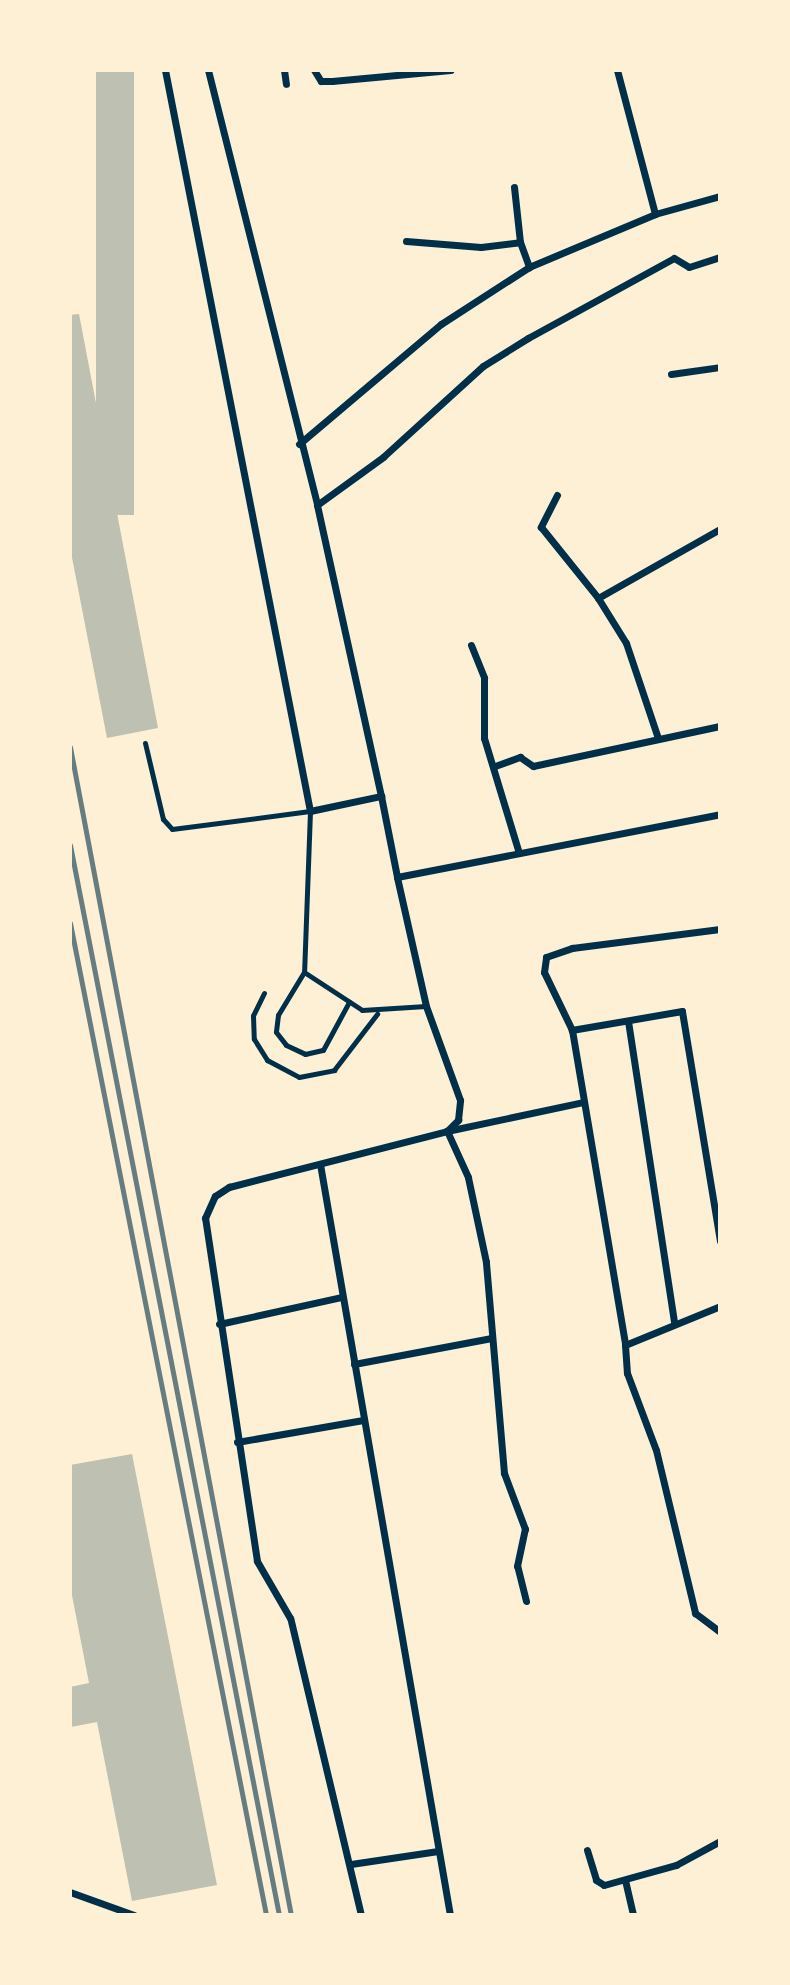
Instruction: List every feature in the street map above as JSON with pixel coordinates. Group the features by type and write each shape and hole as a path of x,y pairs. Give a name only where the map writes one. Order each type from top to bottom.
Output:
{"street":[{"path":"165,70 310,811 381,796"},
{"path":"208,70 299,444 317,505 426,1006 460,1100 458,1120 447,1131"},
{"path":"284,70 286,84"},
{"path":"314,70 321,81 450,70"},
{"path":"617,70 655,214"},
{"path":"514,187 520,242 529,267"},
{"path":"299,444 441,324 529,267 655,214 720,196"},
{"path":"406,241 481,247 520,242"},
{"path":"317,505 383,457 483,366 528,338 674,258 689,267 720,257"},
{"path":"671,374 720,367"},
{"path":"557,495 541,527 598,598 626,643 658,738"},
{"path":"598,598 720,529"},
{"path":"471,645 484,678 484,738 495,766 519,853"},
{"path":"495,766 520,757 533,766 720,726"},
{"path":"397,877 720,814"},
{"path":"720,929 572,948 546,957 544,972 572,1030 625,1345 627,1373 656,1450 695,1613 720,1632"},
{"path":"572,1030 682,1012 720,1241"},
{"path":"628,1020 674,1322"},
{"path":"361,1915 351,1864 290,1618 257,1562 204,1235 208,1206 229,1186 447,1131 584,1102"},
{"path":"447,1131 468,1177 481,1235 504,1473 525,1529 517,1566 526,1601"},
{"path":"320,1164 450,1915"},
{"path":"219,1324 342,1297"},
{"path":"625,1345 674,1322 720,1306"},
{"path":"354,1364 492,1338"},
{"path":"237,1442 363,1420"},
{"path":"587,1850 599,1885 625,1880 689,1860 720,1841"},
{"path":"351,1864 438,1851"},
{"path":"625,1880 632,1915"},
{"path":"70,1892 134,1915"},
{"path":"106,1903 108,1915"}],"lane":[{"path":"145,743 163,819 172,829 310,811 304,972 278,1015 276,1032 286,1045 305,1054 323,1050 349,1002"},
{"path":"304,972 349,1002 377,1014 426,1006"},
{"path":"264,993 253,1016 254,1039 267,1060 299,1077 334,1070 377,1014"}],"building":[{"path":"96,70 134,70 134,515 96,515"},
{"path":"79,314 158,728 107,738 70,547 70,315"},
{"path":"132,1454 217,1885 132,1901 97,1722 71,1727 70,1721 70,1687 89,1683 70,1585 70,1465"}],"railway":[{"path":"70,747 291,1915"},
{"path":"70,845 279,1915"},
{"path":"70,923 266,1915"}]}
